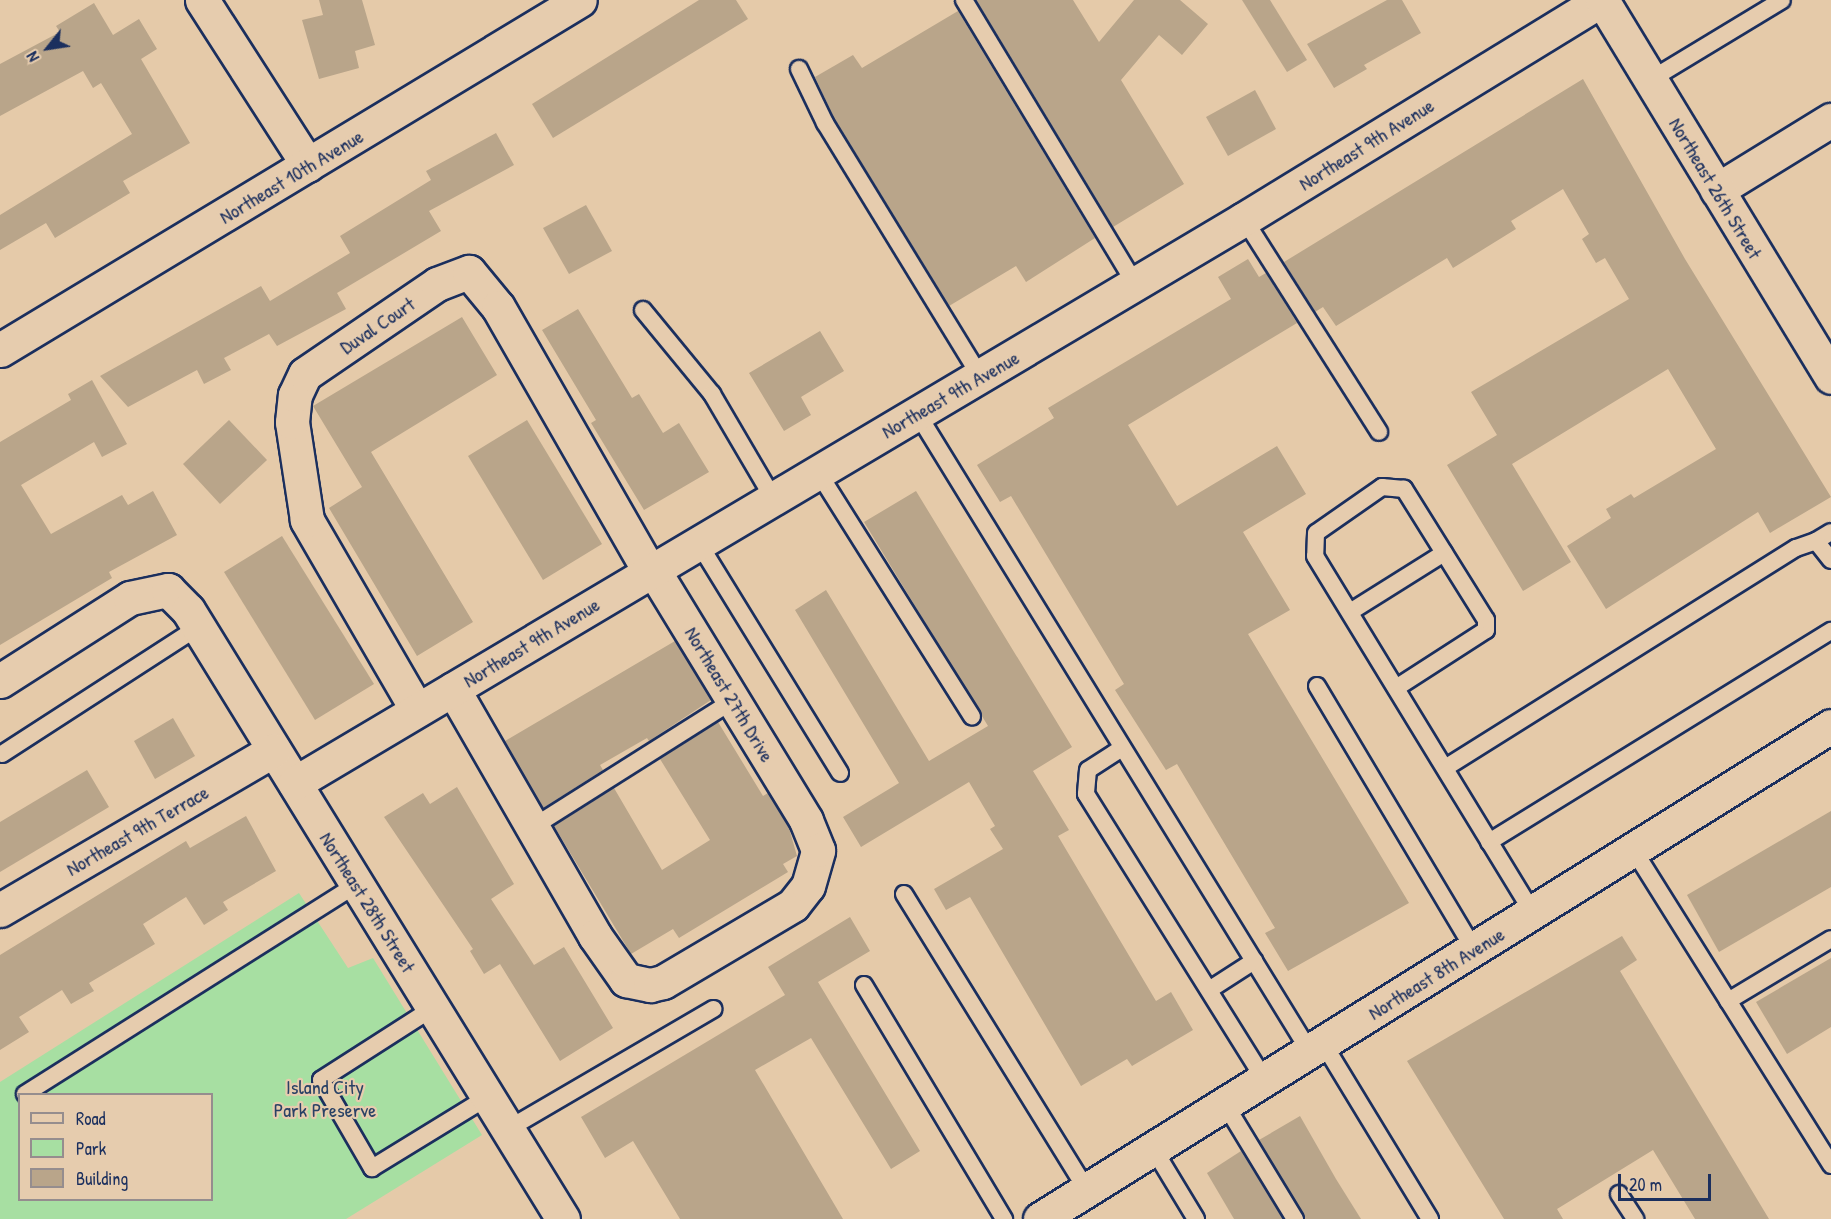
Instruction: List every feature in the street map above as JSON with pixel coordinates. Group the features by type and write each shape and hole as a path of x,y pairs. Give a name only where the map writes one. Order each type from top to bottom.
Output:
{"street":[{"path":"202,0 308,165"},
{"name":"Northeast 10th Avenue","path":"0,350 580,0"},
{"name":"Northeast 9th Avenue","path":"295,783 1244,219 1602,0"},
{"name":"Northeast 26th Street","path":"1602,0 1717,190 1826,358"},
{"path":"1717,190 1831,120"},
{"name":"Duval Court","path":"417,710 307,520 292,422 295,394 305,374 437,284 469,272 498,307 652,570"},
{"name":"Northeast 27th Drive","path":"453,689 610,962 626,980 650,985 663,982 793,905 808,886 818,850 806,820 652,570"},
{"name":"Northeast 28th Street","path":"0,681 130,598 168,590 198,627 563,1219"},
{"name":"Northeast 8th Avenue","path":"1040,1219 1831,726"},
{"name":"Northeast 9th Terrace","path":"0,910 274,750"}],"lane":[{"path":"964,0 1135,284"},
{"path":"1650,80 1782,0"},
{"path":"799,69 825,123 980,376"},
{"path":"1244,219 1379,432"},
{"path":"643,310 712,394 773,498"},
{"path":"917,413 1268,984 1316,1047 1430,1219"},
{"path":"818,471 972,717"},
{"path":"1396,688 1486,630 1486,620 1404,489 1382,487 1316,533 1315,556 1532,912"},
{"path":"1444,768 1796,548 1824,536 1831,560"},
{"path":"698,542 840,773"},
{"path":"1350,612 1444,553"},
{"path":"2,754 198,627"},
{"path":"1489,842 1831,631"},
{"path":"1317,686 1474,949"},
{"path":"533,827 734,700"},
{"path":"1122,748 1088,771 1086,794 1265,1080"},
{"path":"1633,849 1831,1166"},
{"path":"28,1093 357,884"},
{"path":"904,894 1086,1189"},
{"path":"1728,1001 1831,939"},
{"path":"1209,990 1254,962"},
{"path":"864,986 1004,1219"},
{"path":"433,1008 321,1080 372,1168 488,1096"},
{"path":"508,1129 713,1009"},
{"path":"1225,1104 1295,1219"},
{"path":"1153,1148 1196,1219"},
{"path":"1619,1194 1635,1219"}],"green space":[{"name":"Island City Park Preserve","path":"299,893 348,968 373,958 482,1135 346,1219 0,1219 0,1082"}],"building":[{"path":"319,0 362,0 375,45 355,51 359,68 319,79 302,20 323,15"},
{"path":"699,0 736,0 748,19 553,138 532,104"},
{"path":"976,0 1073,0 1099,42 1134,0 1180,0 1208,24 1182,55 1159,35 1121,80 1184,184 1113,227"},
{"path":"1242,0 1270,0 1307,60 1287,72"},
{"path":"1387,0 1402,0 1421,33 1364,65 1367,69 1334,88 1307,44"},
{"path":"94,3 113,35 139,19 157,49 141,59 190,143 123,181 130,193 55,238 46,223 0,250 0,215 132,134 101,83 93,88 83,71 0,116 0,64 60,32 56,26"},
{"path":"958,11 1095,238 1026,282 1016,266 949,306 834,118 815,77 853,55 862,68"},
{"path":"1583,79 1685,259 1831,497 1770,533 1758,512 1606,609 1567,546 1611,518 1606,509 1631,494 1634,498 1716,449 1668,369 1512,464 1571,562 1523,591 1447,465 1497,435 1471,392 1629,299 1605,258 1596,263 1582,239 1589,234 1563,189 1511,221 1516,229 1453,268 1447,258 1336,326 1323,307 1315,312 1284,262"},
{"path":"1255,90 1276,129 1228,156 1206,117"},
{"path":"496,133 514,165 429,211 441,231 337,293 346,309 277,346 269,334 224,358 231,370 204,384 197,370 128,407 100,376 261,286 270,301 350,253 340,236 431,180 426,171"},
{"path":"586,205 612,251 569,274 543,228"},
{"path":"1248,259 1259,277 1266,273 1297,323 1128,425 1177,506 1277,446 1306,494 1243,532 1290,610 1248,634 1409,903 1288,971 1265,933 1275,928 1177,764 1166,770 1115,690 1124,684 1011,496 1000,502 977,465 1054,418 1048,408 1231,299 1218,277"},
{"path":"578,309 632,398 639,394 663,433 679,423 709,472 644,510 591,423 596,420 542,330"},
{"path":"462,317 497,375 371,452 473,622 417,656 329,508 362,487 313,406"},
{"path":"820,331 844,371 801,397 811,415 784,431 749,373"},
{"path":"92,380 127,444 102,457 94,442 21,485 51,534 122,495 128,505 153,491 177,535 109,572 112,578 0,645 0,442 71,400 68,394"},
{"path":"229,420 267,460 220,504 183,464"},
{"path":"527,420 602,544 543,580 468,456"},
{"path":"916,491 1072,747 1033,771 1069,830 1058,836 1156,1001 1171,992 1193,1030 1132,1066 1127,1059 1081,1086 970,897 946,910 934,889 1003,849 990,829 995,826 969,782 861,847 843,817 899,783 795,610 826,590 929,761 988,726 864,522"},
{"path":"282,536 374,684 315,720 224,572"},
{"path":"675,641 711,700 649,741 647,738 600,765 603,770 543,808 505,741"},
{"path":"173,718 195,756 155,779 134,741"},
{"path":"718,722 763,796 768,793 789,828 797,856 783,864 788,872 679,938 673,929 631,954 554,826 614,788 662,870 710,840 660,759"},
{"path":"87,770 109,807 0,872 0,822"},
{"path":"457,787 514,884 491,899 534,965 564,947 613,1028 560,1061 500,964 484,974 470,951 473,949 384,817 423,793 430,804"},
{"path":"1831,811 1831,887 1719,952 1687,895"},
{"path":"246,816 276,871 223,902 228,910 204,925 186,897 143,924 155,944 89,983 94,991 71,1004 62,990 19,1017 29,1032 0,1050 0,955 186,841 190,848"},
{"path":"850,917 870,951 818,982 920,1151 891,1169 811,1038 755,1070 843,1219 680,1219 633,1141 605,1158 581,1117 785,995 768,967"},
{"path":"1622,936 1637,960 1620,971 1769,1219 1695,1219 1653,1150 1557,1209 1563,1219 1504,1219 1407,1061"},
{"path":"1831,958 1831,1027 1787,1054 1756,1002"},
{"path":"1300,1116 1361,1219 1305,1219 1259,1140"},
{"path":"1241,1151 1283,1219 1234,1219 1207,1173"}]}
